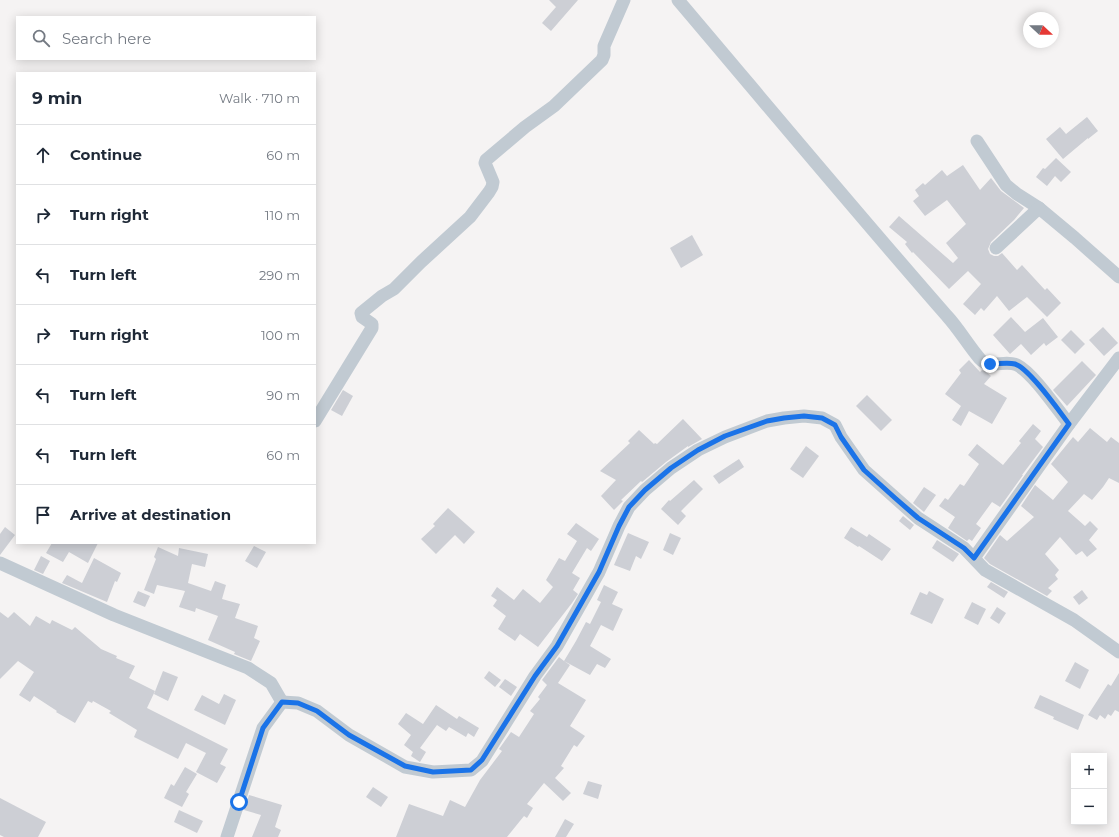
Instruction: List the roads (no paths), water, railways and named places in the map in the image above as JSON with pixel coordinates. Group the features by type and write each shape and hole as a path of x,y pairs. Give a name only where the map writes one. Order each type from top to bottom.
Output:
{"street":[{"path":"316,419 372,328 372,324 362,317 361,313 382,296 393,290 473,214 493,184 485,163 486,160 525,127 554,106 602,60 604,55 604,46 624,0"},
{"path":"678,0 950,319 979,358 986,364 1014,364 1022,368 1039,386 1069,424"},
{"path":"977,141 1006,185 1038,208 1119,276"},
{"path":"996,248 1038,208"},
{"path":"974,558 1069,424 1119,358"},
{"path":"282,702 298,703 317,711 349,735 405,766 433,772 471,770 486,754 535,676 557,646 599,572 629,507 645,490 671,468 698,450 725,436 767,421 804,416 822,418 835,425 841,437 864,470 918,518 964,548 984,570 1074,620 1119,652"},
{"path":"0,563 114,615 248,668 271,683 282,702"},
{"path":"227,837 263,728 282,702"}]}
